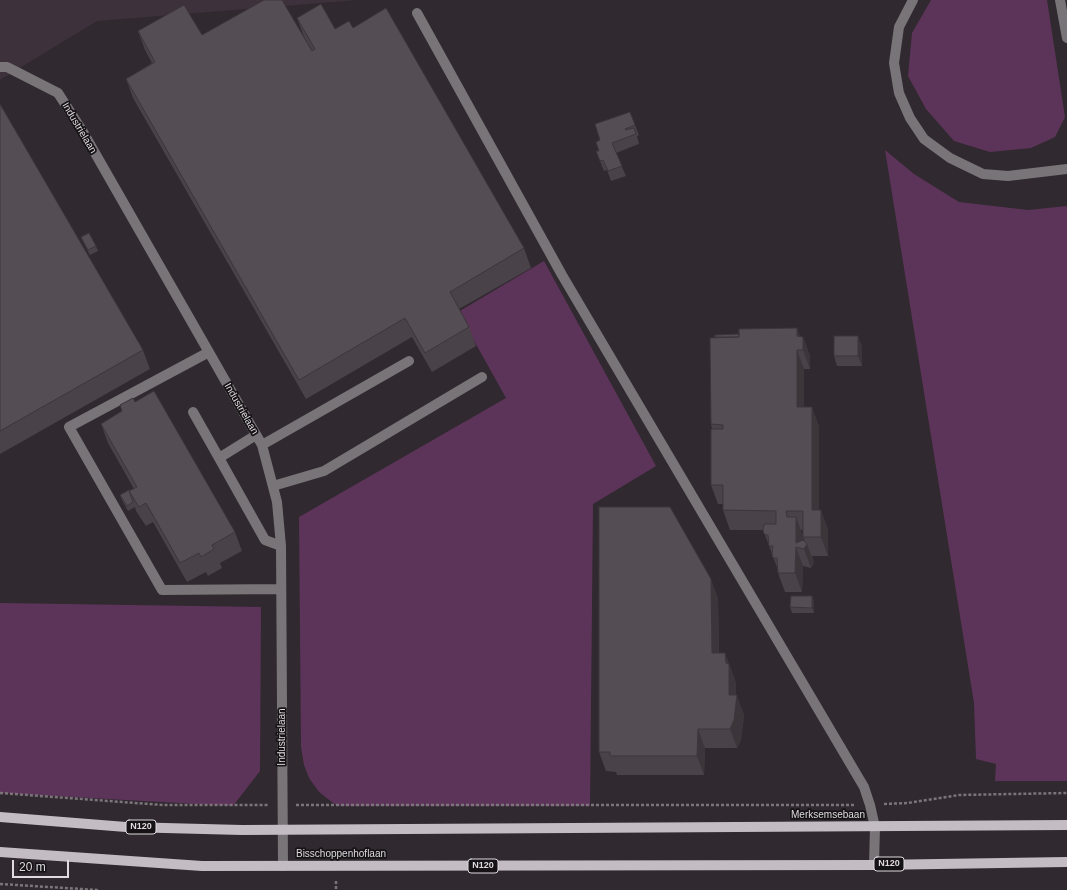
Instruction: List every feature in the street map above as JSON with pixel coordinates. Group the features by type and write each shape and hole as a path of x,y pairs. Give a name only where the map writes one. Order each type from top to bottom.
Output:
{"main road":[{"name":"N120","path":"0,817 126,827 282,830"},
{"name":"Merksemsebaan","path":"282,830 1067,825"},
{"name":"Bisschoppenhoflaan","path":"0,852 164,864 283,866 683,864 874,865"},
{"name":"N120","path":"874,865 1067,862"}],"street":[{"path":"912,0 898,34 894,63 899,93 910,118 924,139 950,158 983,174 1008,176 1067,169"},
{"path":"1060,0 1067,38"},
{"path":"417,13 562,275 860,780 870,805 874,827 874,865"},
{"name":"Industrielaan","path":"0,67 6,67 58,93 83,132 262,445 277,502 281,546 283,866"},
{"path":"209,352 69,426 162,590 281,589"},
{"path":"262,445 409,361"},
{"path":"273,486 324,471 482,377"},
{"path":"193,412 265,540 281,546"},
{"path":"219,458 256,435"}],"path":[{"path":"0,793 133,803 233,806 555,806 870,805 908,803 959,795 1067,793"},
{"path":"336,866 336,890"},
{"path":"0,884 98,890"}],"shaded area":[{"path":"0,0 358,0 97,21 0,80"},
{"path":"931,0 1047,0 1065,117 1055,137 1031,148 990,152 954,141 926,109 908,76 912,33"},
{"path":"885,150 914,174 959,202 1028,210 1067,206 1067,781 995,781 996,764 976,759 974,703"},
{"path":"544,261 656,466 593,504 590,806 337,806 319,792 309,778 304,765 301,747 299,517 506,398 458,312"},
{"path":"0,603 261,607 260,771 233,806 0,793"}],"building":[{"path":"264,0 282,0 312,51 315,49 297,18 321,4 335,29 349,21 353,28 386,8 524,248 450,292 469,327 425,353 405,318 299,380 126,79 155,62 138,31 184,5 202,35"},
{"path":"0,104 143,350 0,431"},
{"path":"630,112 635,125 625,129 634,128 636,134 612,143 622,166 608,171 603,160 600,161 596,151 599,151 596,142 600,140 595,124"},
{"path":"89,233 96,246 88,250 81,237"},
{"path":"797,328 797,336 803,337 803,350 797,350 797,407 812,407 812,510 821,510 821,537 803,537 803,511 786,511 787,517 796,517 796,543 803,540 807,544 804,549 796,547 795,573 778,573 777,558 773,558 772,554 773,546 769,546 768,535 765,535 763,531 764,524 776,524 776,511 723,510 723,485 711,485 711,429 723,429 723,425 711,424 710,338 739,337 739,329"},
{"path":"739,334 739,337 715,337 715,335"},
{"path":"834,336 858,336 858,356 834,356"},
{"path":"154,391 235,532 212,545 214,549 201,557 199,553 180,563 146,503 139,507 129,491 137,487 101,424 122,411 120,405 133,398 135,402"},
{"path":"129,490 133,502 127,506 120,495"},
{"path":"599,507 670,507 711,579 712,653 725,653 726,663 729,664 729,695 737,695 734,720 730,729 698,729 697,756 610,756 610,752 599,752"},
{"path":"791,596 812,596 812,608 790,607"}]}
